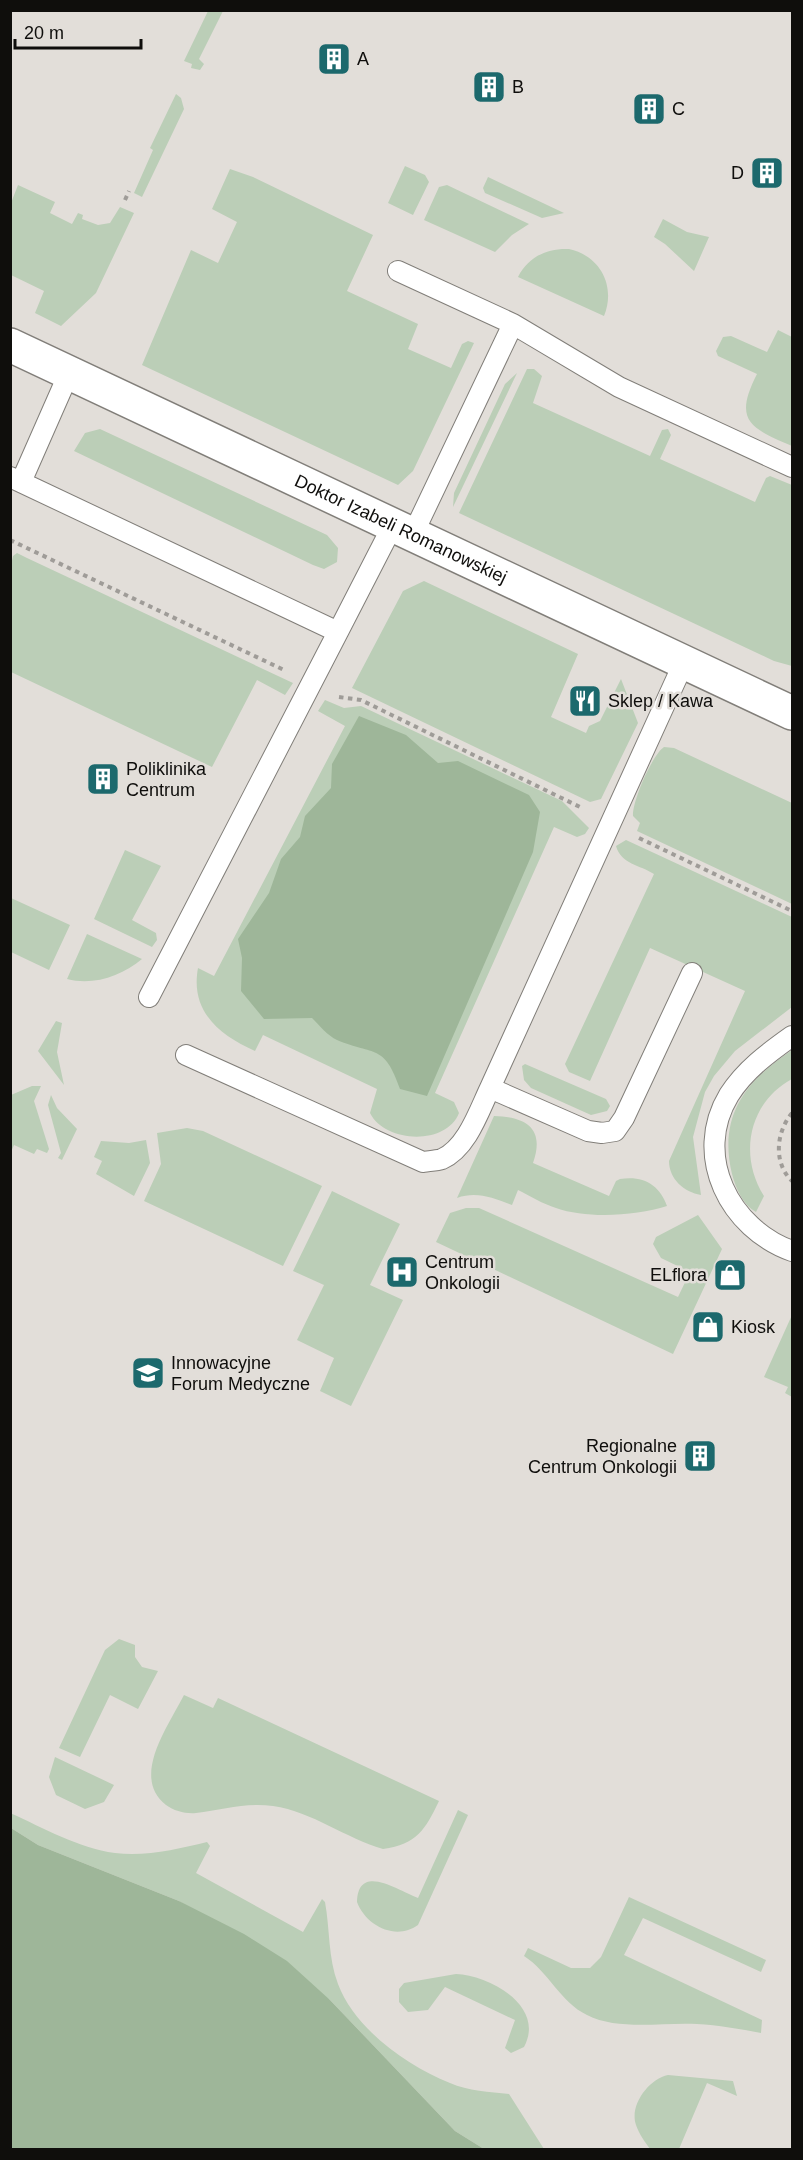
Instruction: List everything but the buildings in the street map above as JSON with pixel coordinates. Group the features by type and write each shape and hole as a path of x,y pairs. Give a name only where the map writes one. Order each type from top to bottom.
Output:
{"street":[{"name":"Doktor Izabeli Romanowskiej","path":"10,345 685,660 792,713"}],"lane":[{"path":"398,271 513,324 619,387 792,467"},
{"path":"149,997 338,632 403,529 513,324"},
{"path":"69,373 16,480 338,632"},
{"path":"186,1055 423,1162 442,1159 456,1149 473,1124 490,1088 685,660"},
{"path":"490,1088 588,1131 602,1133 615,1131 624,1118 692,973"},
{"path":"792,1036 764,1056 737,1084 722,1111 716,1142 720,1178 734,1210 752,1229 792,1251"}],"path":[{"path":"125,200 129,190"},
{"path":"10,540 336,696 361,700 563,796 609,823 792,911"},
{"path":"792,1113 784,1126 778,1146 782,1165 792,1181"}],"green space":[{"path":"208,11 223,11 199,59 204,64 200,70 191,68 192,64 184,61"},
{"path":"176,94 181,98 184,109 142,197 134,193 153,150 150,148"},
{"path":"405,166 425,175 429,182 413,215 388,203"},
{"path":"230,169 253,177 373,235 347,291 418,324 408,349 451,368 462,344 468,341 474,343 413,471 398,485 142,365 191,250 218,263 237,222 212,209"},
{"path":"488,177 564,213 542,218 485,193 483,188"},
{"path":"18,185 55,202 50,213 72,224 78,213 83,215 82,219 98,225 110,223 120,207 134,213 96,293 61,326 35,313 44,291 11,275 11,203"},
{"path":"447,185 529,224 512,235 495,252 424,220 439,187"},
{"path":"663,219 687,232 709,237 694,271 654,237"},
{"path":"569,249 590,258 603,274 608,294 604,316 518,277 527,264 539,255 553,250"},
{"path":"778,330 792,337 792,446 756,428 746,413 746,403 757,374 718,356 716,351 723,337 731,336 767,352"},
{"path":"527,369 534,369 542,376 533,403 650,456 662,430 668,429 671,435 660,459 755,502 766,478 770,476 792,485 792,666 774,661 459,513"},
{"path":"517,373 453,507 454,493 505,384"},
{"path":"100,429 327,535 338,548 337,562 324,569 313,565 74,451 85,433"},
{"path":"17,553 293,683 285,695 257,680 212,767 11,672 11,565 13,556"},
{"path":"424,581 578,654 551,717 586,733 589,726 600,721 621,679 638,723 601,799 590,802 352,688 403,591"},
{"path":"325,700 344,708 361,706 562,801 589,828 585,834 577,837 554,827 435,1093 454,1102 459,1113 452,1124 442,1131 429,1135 415,1137 401,1135 378,1123 370,1113 377,1089 263,1035 255,1051 242,1045 210,1020 198,997 198,968 214,976 345,726 318,711"},
{"path":"359,716 406,735 438,763 458,761 529,795 540,812 533,852 427,1096 400,1089 389,1064 377,1053 334,1038 312,1018 264,1019 241,991 242,958 238,939 269,893 281,859 300,837 305,816 331,788 332,764"},
{"path":"664,747 674,748 792,803 792,904 637,831 640,823 633,816 636,800 654,759"},
{"path":"626,840 792,917 792,1007 735,1051 714,1076 705,1092 693,1137 701,1195 679,1184 672,1173 669,1161 745,991 650,948 590,1081 569,1072 565,1064 654,874 622,857 616,846"},
{"path":"125,850 161,866 132,920 156,933 157,940 152,947 94,919"},
{"path":"11,898 70,925 49,970 11,952"},
{"path":"87,934 142,959 126,970 107,978 87,981 67,979"},
{"path":"56,1021 62,1023 57,1052 64,1085 38,1051"},
{"path":"792,1050 792,1079 777,1089 766,1101 757,1115 752,1131 751,1164 764,1196 756,1212 741,1196 732,1174 729,1134 733,1117 749,1087 761,1074"},
{"path":"525,1064 606,1099 610,1106 607,1111 591,1115 531,1088 524,1080 522,1066"},
{"path":"32,1086 41,1086 34,1101 49,1149 47,1153 37,1149 34,1154 14,1145 11,1152 11,1095"},
{"path":"51,1095 57,1108 77,1129 62,1160 58,1158 61,1153 48,1105"},
{"path":"494,1116 524,1122 535,1133 537,1141 533,1163 609,1196 616,1181 620,1179 643,1180 660,1192 667,1206 626,1214 597,1215 556,1208 518,1190 512,1205 478,1195 457,1198"},
{"path":"187,1128 203,1131 322,1186 283,1266 144,1201 161,1164 157,1133"},
{"path":"146,1140 150,1163 134,1196 96,1174 102,1161 94,1157 101,1141 129,1143"},
{"path":"332,1191 400,1224 370,1285 403,1300 351,1406 320,1391 334,1358 297,1340 324,1285 293,1271"},
{"path":"466,1208 479,1208 678,1297 690,1272 661,1258 653,1244 656,1237 698,1215 722,1249 673,1354 436,1242 450,1213"},
{"path":"792,1315 792,1397 785,1393 788,1387 764,1377"},
{"path":"119,1639 135,1645 135,1657 142,1667 158,1671 138,1709 110,1695 80,1757 59,1748 105,1650"},
{"path":"184,1695 213,1708 218,1698 439,1801 424,1828 418,1834 395,1847 383,1849 315,1819 273,1806 244,1806 206,1812 180,1812 166,1805 156,1793 152,1780 152,1766 162,1736"},
{"path":"55,1757 114,1785 104,1802 85,1809 56,1795 49,1777"},
{"path":"458,1810 468,1815 418,1925 400,1932 374,1924 361,1911 357,1902 359,1890 364,1884 372,1881 381,1882 418,1898"},
{"path":"10,1813 74,1842 115,1853 150,1853 207,1842 210,1846 196,1873 303,1932 322,1899 325,1902 331,1954 338,1984 346,2000 370,2031 400,2056 434,2076 464,2088 509,2094 544,2149 484,2149 455,2131 330,2000 179,1901 38,1845 11,1828"},
{"path":"11,1828 38,1845 179,1901 244,1934 287,1961 330,2000 455,2131 484,2149 11,2149"},
{"path":"629,1897 766,1960 761,1972 643,1918 624,1955 762,2020 761,2033 705,2025 641,2025 599,2020 569,2003 541,1970 524,1956 528,1948 571,1968 590,1968 601,1957"},
{"path":"456,1974 484,1980 511,1996 521,2006 527,2018 529,2032 524,2047 511,2053 505,2048 515,2020 445,1987 428,2010 408,2012 399,2002 399,1989 404,1983"},
{"path":"668,2075 733,2081 737,2096 707,2083 679,2149 650,2149 636,2125 635,2109 648,2087 661,2077"}],"place":[{"name":"A","path":"334,59"},
{"name":"B","path":"489,87"},
{"name":"C","path":"649,109"},
{"name":"D","path":"767,173"},
{"name":"Sklep / Kawa","path":"585,701"},
{"name":"Poliklinika Centrum","path":"103,779"},
{"name":"Centrum Onkologii","path":"402,1272"},
{"name":"ELflora","path":"730,1275"},
{"name":"Kiosk","path":"708,1327"},
{"name":"Innowacyjne Forum Medyczne","path":"148,1373"},
{"name":"Regionalne Centrum Onkologii","path":"700,1456"}]}
